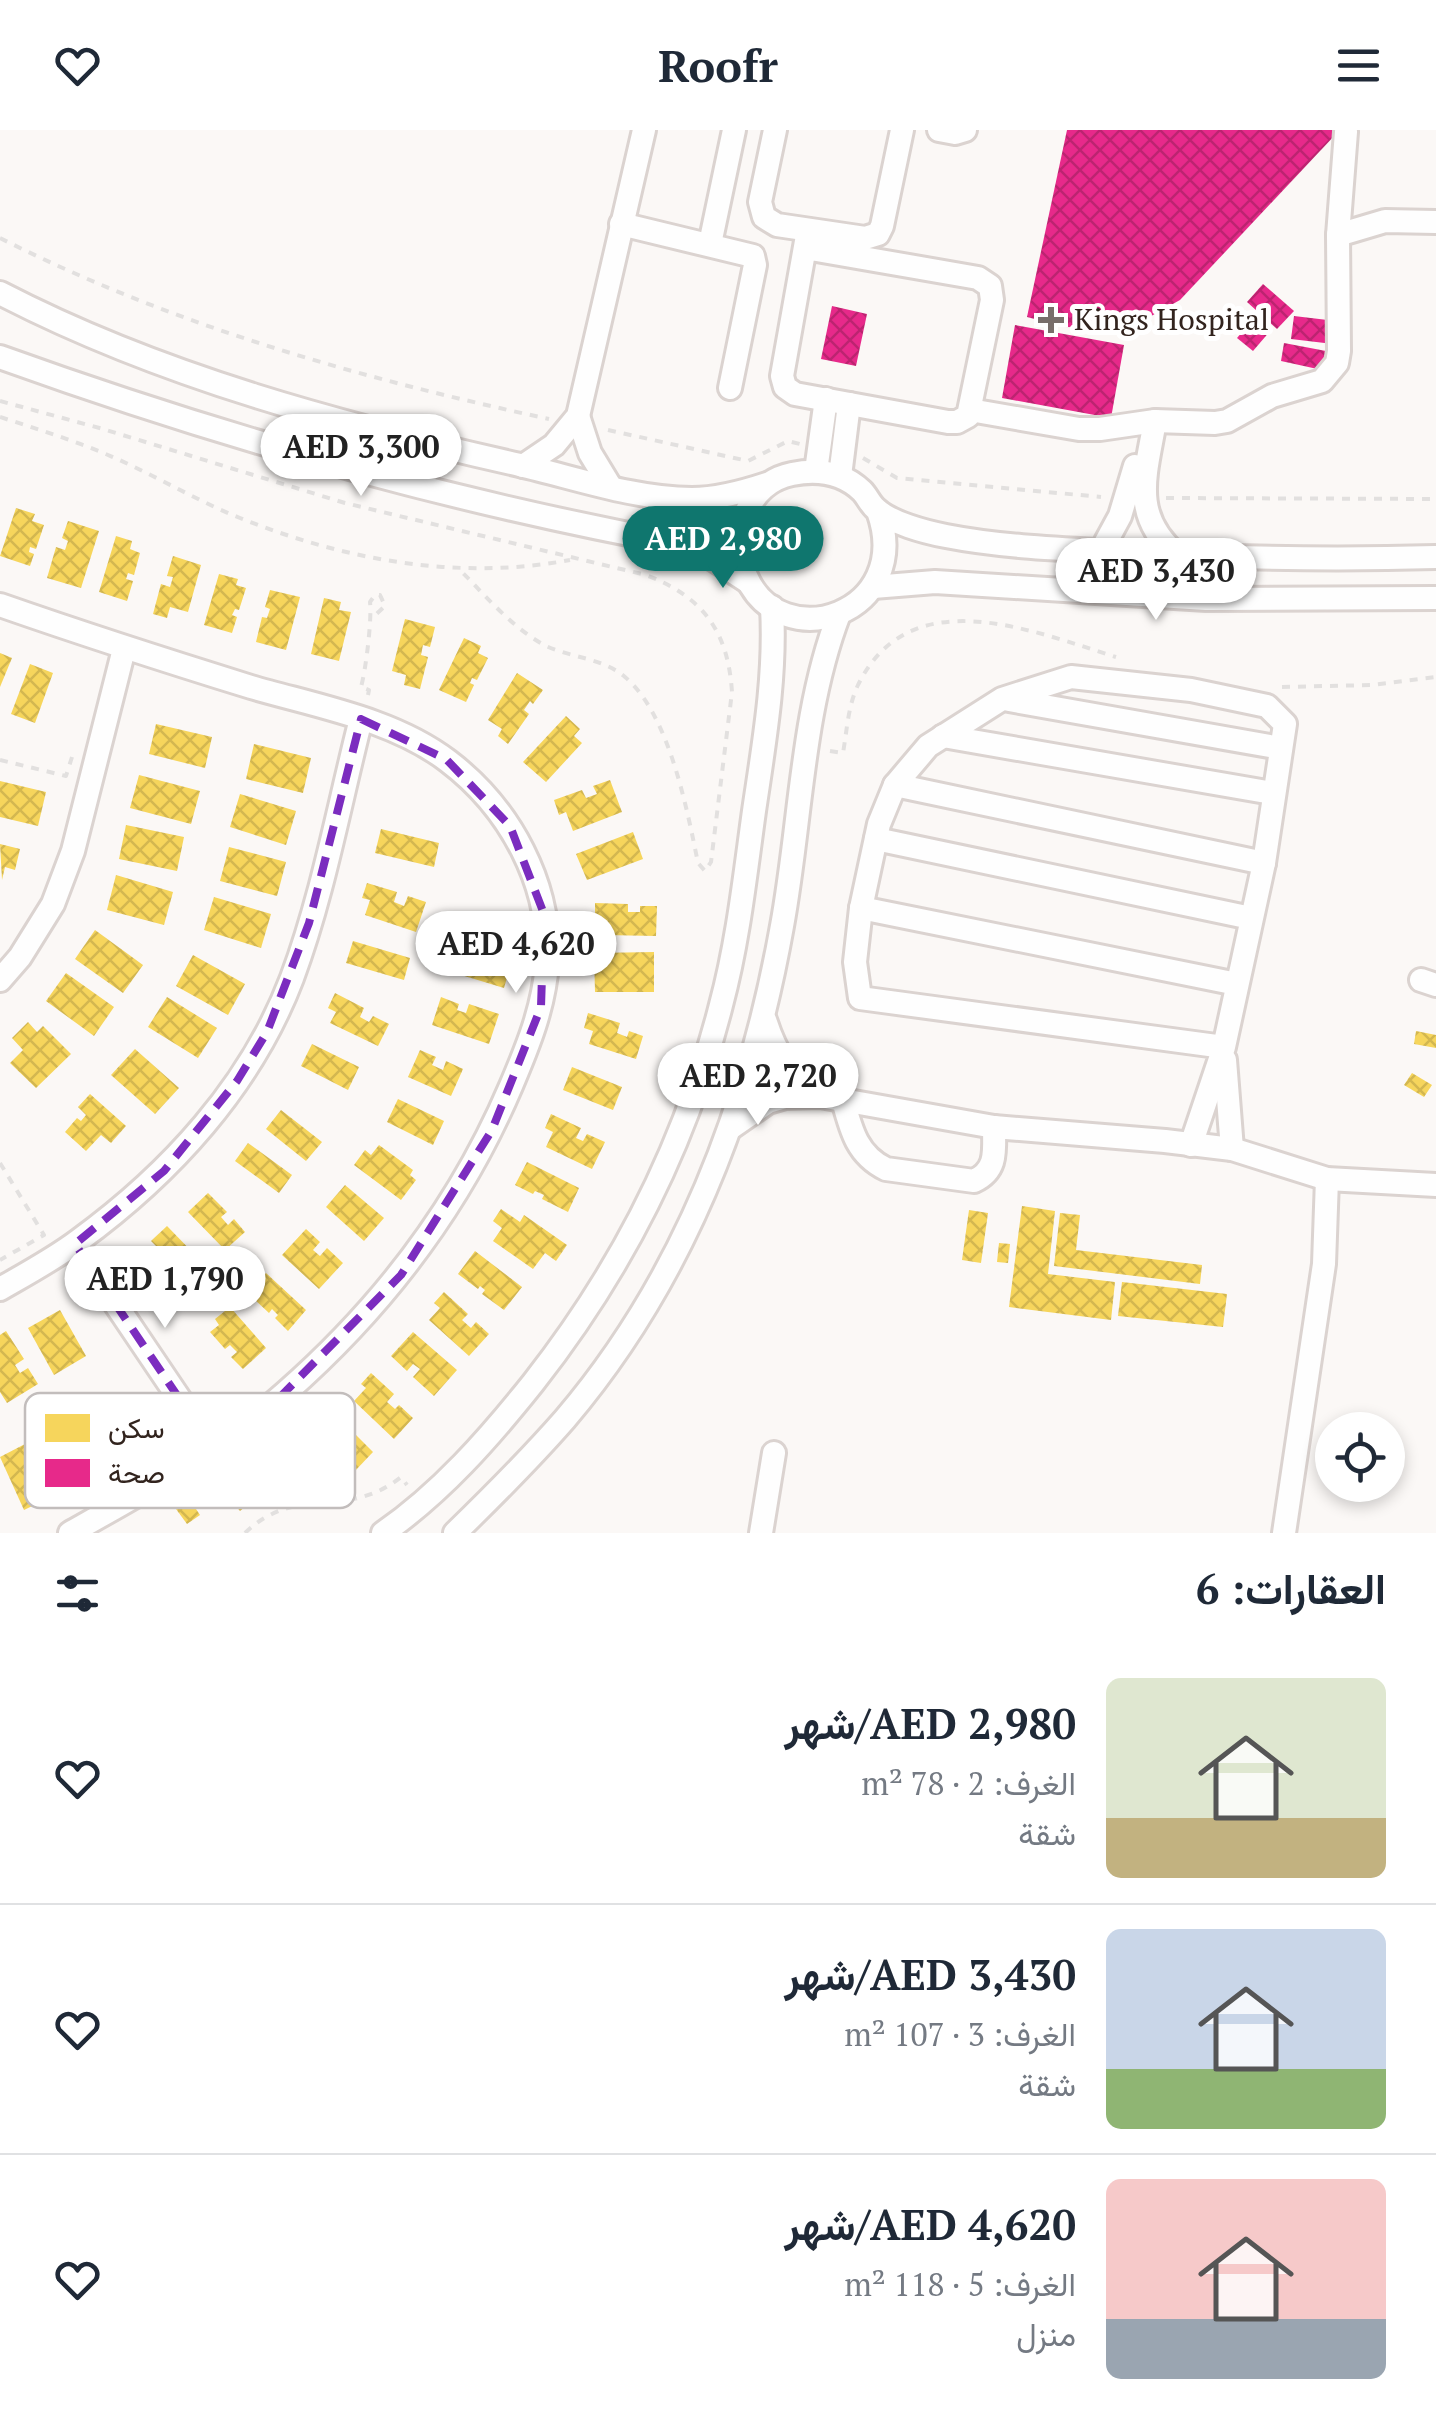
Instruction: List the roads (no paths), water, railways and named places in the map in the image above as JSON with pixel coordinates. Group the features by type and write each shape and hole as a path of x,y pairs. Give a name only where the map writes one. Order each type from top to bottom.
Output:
{"street":[{"path":"628,193 633,130"},
{"path":"523,466 554,445 578,416 644,130"},
{"path":"710,244 734,130"},
{"path":"747,253 775,130"},
{"path":"807,239 865,238 878,234 902,130"},
{"path":"939,130 965,130"},
{"path":"970,410 1079,429 1100,430 1147,422 1203,424 1226,421 1272,396 1311,385 1330,373 1339,351 1338,235 1346,132"},
{"path":"760,209 770,223 851,256 978,278 990,286 992,300 970,410 963,420 948,422 795,394 782,382 807,239"},
{"path":"1338,235 1385,221 1436,222"},
{"path":"621,224 753,256 755,265 730,388"},
{"path":"878,234 894,247 905,266"},
{"path":"0,293 71,328 212,382 449,449 658,497 696,499 734,494 787,475 816,471 840,476 862,490 878,511 886,550 874,587 858,603 839,614 816,619 793,616 772,607 748,581 704,553 680,544 466,500 308,457 134,405 0,357"},
{"path":"816,471 838,402"},
{"path":"838,402 840,476"},
{"path":"578,416 590,453 610,486"},
{"path":"1147,422 1144,498 1156,533 1177,555"},
{"path":"1101,551 1120,516 1147,422"},
{"path":"748,581 740,560 738,538 743,517 754,498 770,483"},
{"path":"878,511 944,536 1101,551 1436,557"},
{"path":"874,587 935,582 1206,599 1436,598"},
{"path":"0,605 124,649 406,736 446,760 482,790 510,826 531,868 544,914 547,961 541,1008 492,1130 450,1205 400,1275 344,1338 285,1393"},
{"path":"383,1533 479,1447 516,1403 586,1311 660,1180 695,1093 722,1004 740,913 772,677 772,607"},
{"path":"454,1533 513,1477 567,1416 616,1351 659,1282 696,1210 730,1128 764,1019 783,922 816,692 839,614"},
{"path":"0,980 20,957 53,904 73,851 124,649"},
{"path":"1192,1146 1224,1047 1264,862 1285,724 1267,706 1190,690 1071,677 1002,698 928,746 895,785 879,824 861,908 855,962 860,998 1224,1047"},
{"path":"1002,698 1281,748"},
{"path":"0,1290 75,1244 164,1170 203,1128 268,1032 292,978 309,923 360,719"},
{"path":"943,736 1272,793"},
{"path":"895,785 1264,862"},
{"path":"876,839 1251,918"},
{"path":"861,908 1237,984"},
{"path":"764,1019 782,1062 806,1087 831,1098 858,1146 874,1164 886,1170 974,1182 990,1170 994,1161 994,1128"},
{"path":"1224,1047 1232,1149"},
{"path":"730,1128 768,1102 784,1097 831,1098 994,1128 1232,1149 1327,1179 1436,1185"},
{"path":"1284,1533 1324,1264 1327,1179"},
{"path":"75,1244 176,1393"},
{"path":"761,1533 774,1453"},
{"path":"70,1533 111,1508"}],"place":[{"name":"Kings Hospital","path":"1051,320"}]}
